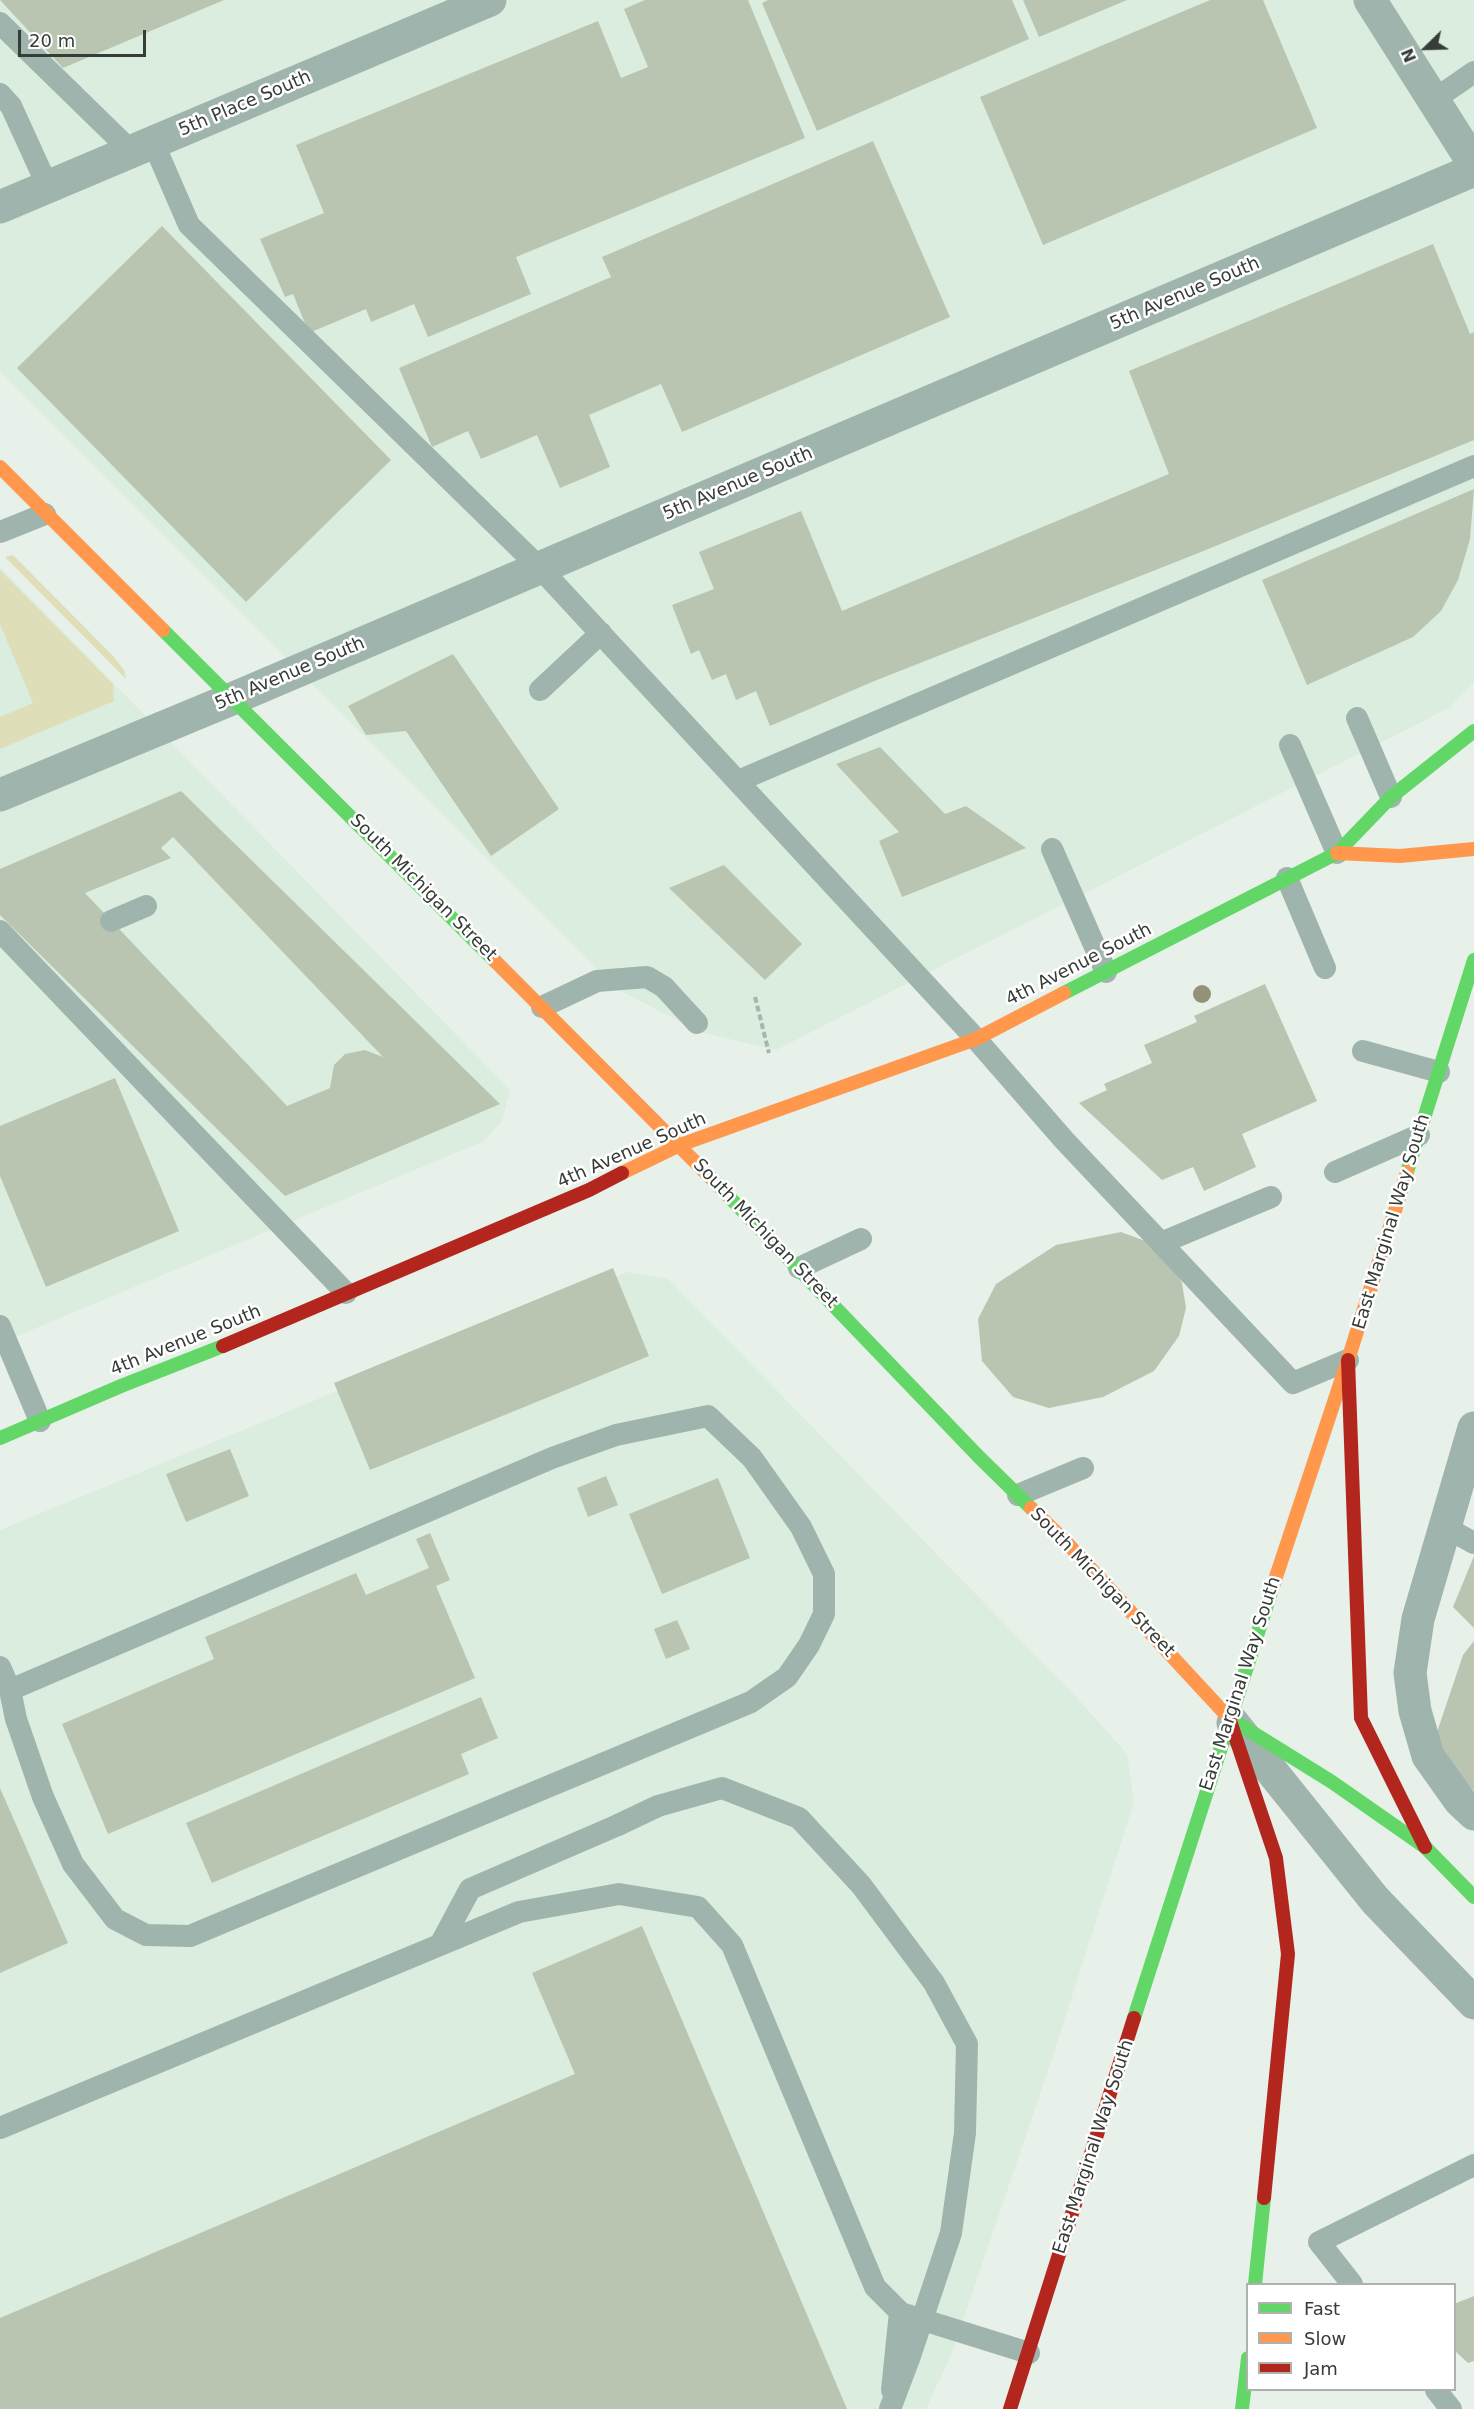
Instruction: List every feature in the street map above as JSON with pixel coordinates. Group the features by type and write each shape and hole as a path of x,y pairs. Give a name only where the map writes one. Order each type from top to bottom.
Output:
{"main road":[{"name":"South Michigan Street","path":"0,467 680,1145 1066,1542 1229,1718"},
{"name":"4th Avenue South","path":"0,1438 121,1386 275,1325 589,1190 680,1145 976,1039 1337,853 1391,797 1474,730"},
{"name":"4th Avenue South","path":"1337,853 1407,856 1474,849"},
{"name":"East Marginal Way South","path":"1010,2409 1229,1718 1348,1360 1474,960"},
{"path":"1348,1360 1361,1718 1425,1847"},
{"path":"1229,1718 1332,1782 1425,1847 1474,1897"},
{"path":"1229,1718 1276,1858 1288,1954 1255,2283"},
{"path":"1242,2409 1246,2375"}],"street":[{"name":"5th Place South","path":"0,207 490,0"},
{"path":"1370,0 1435,99 1474,164"},
{"name":"5th Avenue South","path":"0,795 234,698 1474,170"},
{"path":"1474,1429 1418,1619 1410,1672 1415,1711 1428,1756 1460,1801 1474,1814"},
{"name":"South Michigan Street","path":"1229,1718 1375,1900 1474,2003"}],"lane":[{"path":"0,23 142,147 189,225 540,568 976,1039 1064,1140 1293,1383 1348,1360"},
{"path":"1435,99 1474,72"},
{"path":"4,103 48,187"},
{"path":"738,781 1474,465"},
{"path":"0,532 45,514"},
{"path":"540,690 601,633"},
{"path":"1357,718 1391,797"},
{"path":"1290,745 1337,853"},
{"path":"1052,849 1106,972"},
{"path":"1287,878 1325,969"},
{"path":"111,921 146,906"},
{"path":"0,931 31,954 346,1293"},
{"path":"542,1007 597,981 646,977 664,987 697,1023"},
{"path":"1363,1051 1439,1072"},
{"path":"1335,1172 1419,1135"},
{"path":"1161,1244 1271,1197"},
{"path":"799,1268 861,1239"},
{"path":"0,1326 40,1420"},
{"path":"0,1667 10,1690 16,1719 43,1797 73,1864 115,1919 146,1935 190,1936 751,1702 787,1677 809,1645 824,1614 824,1575 801,1527 752,1458 708,1416 616,1435 552,1458 10,1690"},
{"path":"1018,1495 1083,1468"},
{"path":"1445,1527 1474,1543"},
{"path":"440,1945 470,1889 658,1806 722,1788 799,1818 861,1885 934,1983 966,2044 965,2133 951,2233 890,2409"},
{"path":"0,2127 519,1912 619,1893 698,1907 732,1945 875,2287 900,2312 1029,2353"},
{"path":"1351,2283 1319,2242 1474,2164"},
{"path":"890,2409 900,2312"},
{"path":"1437,2391 1451,2409"}],"path":[{"path":"755,997 769,1053"}],"shaded area":[{"path":"0,0 1474,0 1474,682 1449,708 776,1050 700,1032 617,989 0,372"},
{"path":"0,567 510,1090 502,1121 484,1141 0,1343"},
{"path":"627,1272 668,1279 1078,1699 1127,1754 1134,1802 1051,2062 951,2355 926,2409 0,2409 0,1530"}],"green space":[{"path":"13,555 114,657 124,670 126,679 5,557"},
{"path":"0,570 113,684 114,701 0,749 0,717 33,703 0,624"}],"building":[{"path":"0,0 224,0 63,68"},
{"path":"645,0 748,0 805,138 516,257 531,294 428,337 414,304 371,322 366,309 309,333 293,294 285,297 260,239 324,213 296,145 598,21 621,78 648,67 624,9"},
{"path":"768,0 1012,0 1029,39 817,131 762,3"},
{"path":"1023,0 1127,0 1039,37"},
{"path":"1210,0 1263,0 1317,128 1043,245 980,97"},
{"path":"873,141 950,317 682,432 661,384 589,415 610,467 560,488 537,435 481,459 468,431 432,447 399,368 611,277 602,257"},
{"path":"162,226 391,460 246,602 17,368"},
{"path":"1433,244 1470,334 1474,332 1474,440 1201,552 872,682 770,726 756,691 736,700 726,674 712,680 699,650 691,654 672,605 714,589 699,552 801,511 842,611 1169,474 1129,371"},
{"path":"1474,489 1470,539 1458,580 1441,611 1413,637 1307,685 1262,580"},
{"path":"453,654 559,809 491,856 406,731 366,735 348,706"},
{"path":"880,747 945,814 966,806 1026,848 902,897 879,841 899,832 836,764"},
{"path":"181,791 500,1104 285,1196 0,915 0,869","holes":["173,837 383,1057 365,1050 345,1054 334,1065 330,1088 287,1106 85,893 171,858 161,848"]},
{"path":"724,865 802,944 765,980 669,888"},
{"path":"1265,984 1317,1101 1242,1134 1256,1167 1204,1191 1193,1167 1162,1180 1079,1103 1107,1090 1104,1084 1152,1063 1144,1045 1197,1022 1194,1016"},
{"path":"115,1078 179,1231 46,1287 0,1176 0,1126"},
{"path":"1121,1232 1148,1242 1169,1259 1182,1283 1186,1308 1179,1336 1154,1371 1103,1397 1049,1408 1013,1397 982,1361 978,1319 996,1284 1056,1245"},
{"path":"613,1268 649,1356 370,1470 334,1383"},
{"path":"230,1449 249,1496 186,1522 166,1474"},
{"path":"606,1476 618,1505 588,1517 577,1488"},
{"path":"718,1478 750,1558 662,1594 629,1514"},
{"path":"430,1533 450,1580 436,1586 475,1678 108,1834 62,1724 214,1659 205,1637 356,1573 366,1595 429,1568 416,1539"},
{"path":"1474,1556 1474,1628 1453,1607"},
{"path":"677,1620 690,1649 666,1659 654,1629"},
{"path":"1474,1641 1474,1791 1464,1783 1435,1738 1463,1655"},
{"path":"481,1697 498,1738 461,1754 469,1774 212,1883 186,1823"},
{"path":"0,1788 68,1943 0,1973"},
{"path":"642,1926 847,2409 0,2409 0,2318 575,2074 532,1973"},
{"path":"1474,2296 1474,2361 1468,2363 1456,2352 1456,2303"}],"traffic: fast":[{"path":"163,630 496,962"},
{"path":"1064,993 1337,853 1391,797 1474,731"},
{"path":"1407,1172 1474,960"},
{"path":"710,1177 979,1457 1031,1508"},
{"path":"0,1438 121,1386 223,1346"},
{"path":"1134,2018 1272,1589"},
{"path":"1229,1718 1332,1782 1425,1847 1474,1897"},
{"path":"1255,2283 1264,2198"},
{"path":"1242,2409 1246,2375"}],"traffic: slow":[{"path":"0,467 163,630"},
{"path":"1337,853 1400,856 1474,849"},
{"path":"496,962 710,1177"},
{"path":"622,1173 680,1145 976,1039 1064,993"},
{"path":"1272,1589 1407,1172"},
{"path":"1031,1508 1066,1542 1229,1718"}],"traffic: jam":[{"path":"223,1346 589,1190 622,1173"},
{"path":"1348,1360 1361,1718 1425,1847"},
{"path":"1229,1718 1276,1858 1288,1954 1264,2198"},
{"path":"1010,2409 1134,2018"}]}
